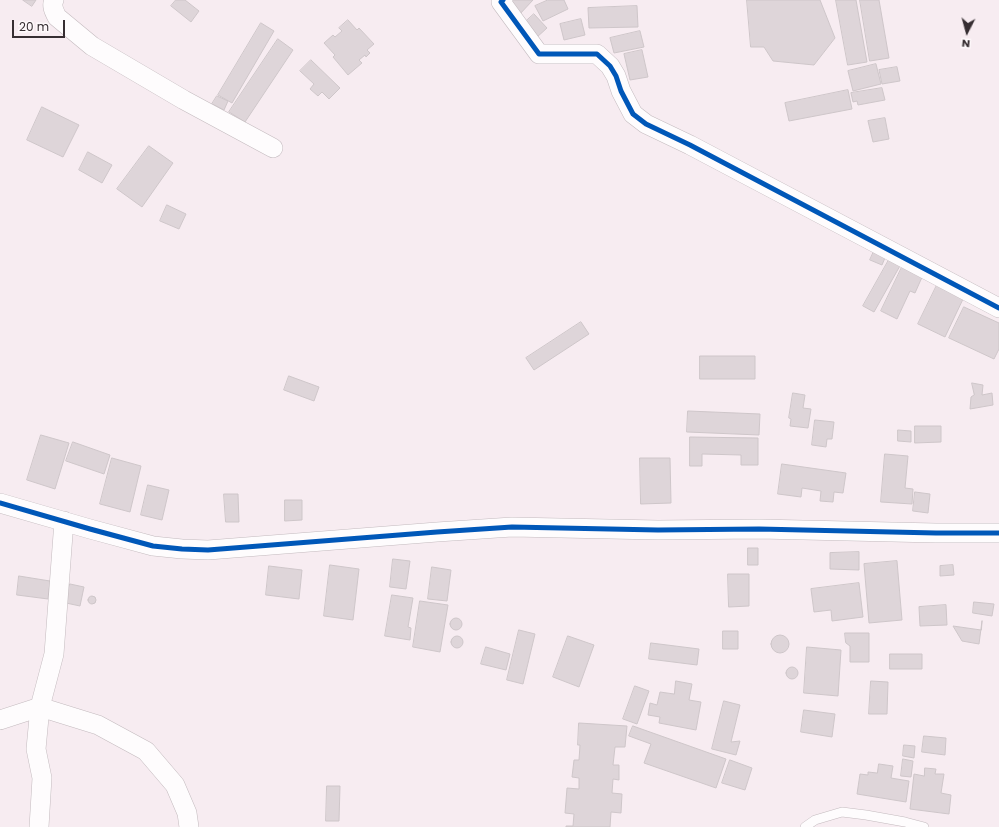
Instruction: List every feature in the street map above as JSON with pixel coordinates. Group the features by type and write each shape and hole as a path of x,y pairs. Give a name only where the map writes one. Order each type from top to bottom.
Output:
{"street":[{"path":"54,0 53,7 57,17 92,46 184,100 273,148"},
{"path":"504,0 502,2 539,54 597,54 610,66 616,76 621,91 633,114 646,124 690,145 999,308"},
{"path":"0,503 153,546 208,550 512,527 936,533 999,532"},
{"path":"39,827 42,778 36,749 40,707 54,654 64,521"},
{"path":"0,720 40,707 98,725 146,751 175,785 187,813 189,827"}],"lane":[{"path":"805,827 815,820 842,812 905,822 924,827"}],"building":[{"path":"23,0 36,0 32,6"},
{"path":"176,0 185,0 199,11 191,22 171,6"},
{"path":"510,0 533,0 519,15"},
{"path":"548,0 564,0 568,9 543,21 535,6"},
{"path":"747,0 820,0 835,38 814,65 773,61 764,47 751,47"},
{"path":"836,0 856,0 867,62 848,65"},
{"path":"860,0 879,0 889,58 870,61"},
{"path":"637,6 638,27 589,28 588,8"},
{"path":"534,14 547,28 536,38 523,24"},
{"path":"581,19 585,35 564,40 560,24"},
{"path":"348,20 357,30 359,28 374,44 367,50 370,53 366,57 365,55 359,60 362,63 348,75 333,57 335,55 324,43 333,35 335,37 342,31 339,28"},
{"path":"261,23 274,31 232,103 218,95"},
{"path":"640,31 644,47 614,53 610,38"},
{"path":"278,39 293,50 245,122 229,112"},
{"path":"642,50 648,77 630,80 624,54"},
{"path":"311,60 340,88 329,99 322,92 318,96 310,89 314,84 300,71"},
{"path":"876,64 881,84 853,91 848,71"},
{"path":"897,67 900,81 882,84 879,70"},
{"path":"882,88 885,100 858,105 857,101 853,102 851,93"},
{"path":"848,90 852,109 789,121 785,103"},
{"path":"217,96 228,101 224,110 212,104"},
{"path":"42,107 79,125 63,157 27,140"},
{"path":"885,118 889,139 873,142 868,121"},
{"path":"149,146 173,163 142,207 117,189"},
{"path":"88,152 112,165 102,183 79,170"},
{"path":"167,205 186,214 179,229 160,221"},
{"path":"875,249 887,253 882,265 870,260"},
{"path":"890,258 901,264 874,312 863,306"},
{"path":"903,265 923,275 915,293 910,291 897,319 881,311"},
{"path":"937,285 964,297 945,337 918,324"},
{"path":"964,307 999,323 999,349 994,359 949,338"},
{"path":"581,322 589,334 534,370 526,358"},
{"path":"700,356 755,356 755,379 700,379"},
{"path":"289,376 319,387 314,401 284,390"},
{"path":"972,383 983,385 982,395 992,393 993,405 970,409 971,397 974,395"},
{"path":"793,393 805,395 803,408 811,409 808,428 790,426 791,419 789,418"},
{"path":"688,411 760,414 759,435 687,432"},
{"path":"815,420 834,422 832,439 827,439 826,447 812,445"},
{"path":"915,426 941,426 941,442 915,443"},
{"path":"898,430 911,431 911,442 898,441"},
{"path":"41,435 69,443 55,489 27,480"},
{"path":"690,437 758,438 758,465 741,465 741,455 702,454 702,466 690,466"},
{"path":"73,442 110,455 104,474 66,461"},
{"path":"885,454 908,456 905,488 913,489 912,504 881,502"},
{"path":"112,458 141,466 130,512 100,504"},
{"path":"640,458 670,458 671,503 641,504"},
{"path":"782,464 846,473 843,493 834,492 833,502 820,501 821,491 802,488 801,497 778,494"},
{"path":"148,485 169,490 162,520 141,515"},
{"path":"915,492 930,494 928,513 913,511"},
{"path":"224,494 238,494 239,522 226,522"},
{"path":"285,500 302,500 302,520 285,521"},
{"path":"748,548 758,548 758,565 748,565"},
{"path":"859,552 859,570 830,569 830,553"},
{"path":"393,559 410,561 406,589 390,587"},
{"path":"897,561 902,620 869,623 864,564"},
{"path":"330,565 359,569 353,620 324,616"},
{"path":"953,565 954,575 940,576 940,566"},
{"path":"269,566 302,570 299,599 266,595"},
{"path":"432,567 451,570 447,601 428,599"},
{"path":"728,574 749,574 749,606 729,607"},
{"path":"19,576 50,581 48,599 17,595"},
{"path":"859,583 863,617 832,621 831,610 814,612 811,589"},
{"path":"70,584 84,587 80,606 66,603"},
{"path":"392,595 413,598 408,627 411,628 410,640 385,636"},
{"path":"92,596 95,597 95,603 92,604 89,603 88,600 89,597"},
{"path":"420,601 448,605 440,652 413,647"},
{"path":"974,602 994,604 992,616 973,613"},
{"path":"946,605 947,625 920,626 919,607"},
{"path":"454,618 458,618 462,624 458,630 454,630 450,626 450,622"},
{"path":"953,626 981,630 979,644 962,641"},
{"path":"519,630 535,634 523,684 507,680"},
{"path":"723,631 738,631 738,649 723,649"},
{"path":"845,633 869,633 869,662 850,662 850,646 846,643"},
{"path":"780,635 786,638 789,644 786,650 780,653 774,650 771,644 774,638"},
{"path":"455,636 459,636 463,642 459,648 455,648 451,644 451,640"},
{"path":"568,636 594,645 579,687 553,677"},
{"path":"651,643 699,649 697,665 649,659"},
{"path":"486,647 510,654 506,670 481,664"},
{"path":"807,647 841,650 838,696 804,693"},
{"path":"890,654 922,654 922,669 890,669"},
{"path":"790,667 794,667 798,673 794,679 790,679 786,675 786,671"},
{"path":"676,681 692,684 689,700 701,702 696,730 659,723 660,717 648,715 650,703 657,705 660,692 674,694"},
{"path":"871,681 888,682 887,714 869,714"},
{"path":"635,686 649,691 637,724 623,719"},
{"path":"724,701 740,705 731,742 740,741 736,755 712,749"},
{"path":"804,710 835,714 832,737 801,732"},
{"path":"579,723 627,726 625,747 615,747 613,765 619,765 619,780 613,779 612,793 622,794 621,813 611,812 610,827 566,827 573,826 574,814 565,813 567,788 579,789 579,778 572,777 574,760 579,760"},
{"path":"633,726 726,759 716,788 644,763 651,744 629,736"},
{"path":"924,736 946,738 945,755 922,752"},
{"path":"904,745 915,746 914,758 903,756"},
{"path":"903,759 913,761 911,777 901,776"},
{"path":"730,760 752,768 745,790 722,783"},
{"path":"879,764 893,766 891,778 909,781 906,802 857,794 860,774 868,775 868,772 877,773"},
{"path":"925,768 936,769 935,774 944,774 941,793 951,795 949,814 910,809 914,774 924,776"},
{"path":"327,786 340,786 339,821 326,821"}],"cycle path":[{"path":"503,0 501,2 539,54 597,54 610,66 633,114 646,124 690,145 999,308"},
{"path":"0,503 153,546 208,550 512,527 658,530 759,529 999,533"}]}
